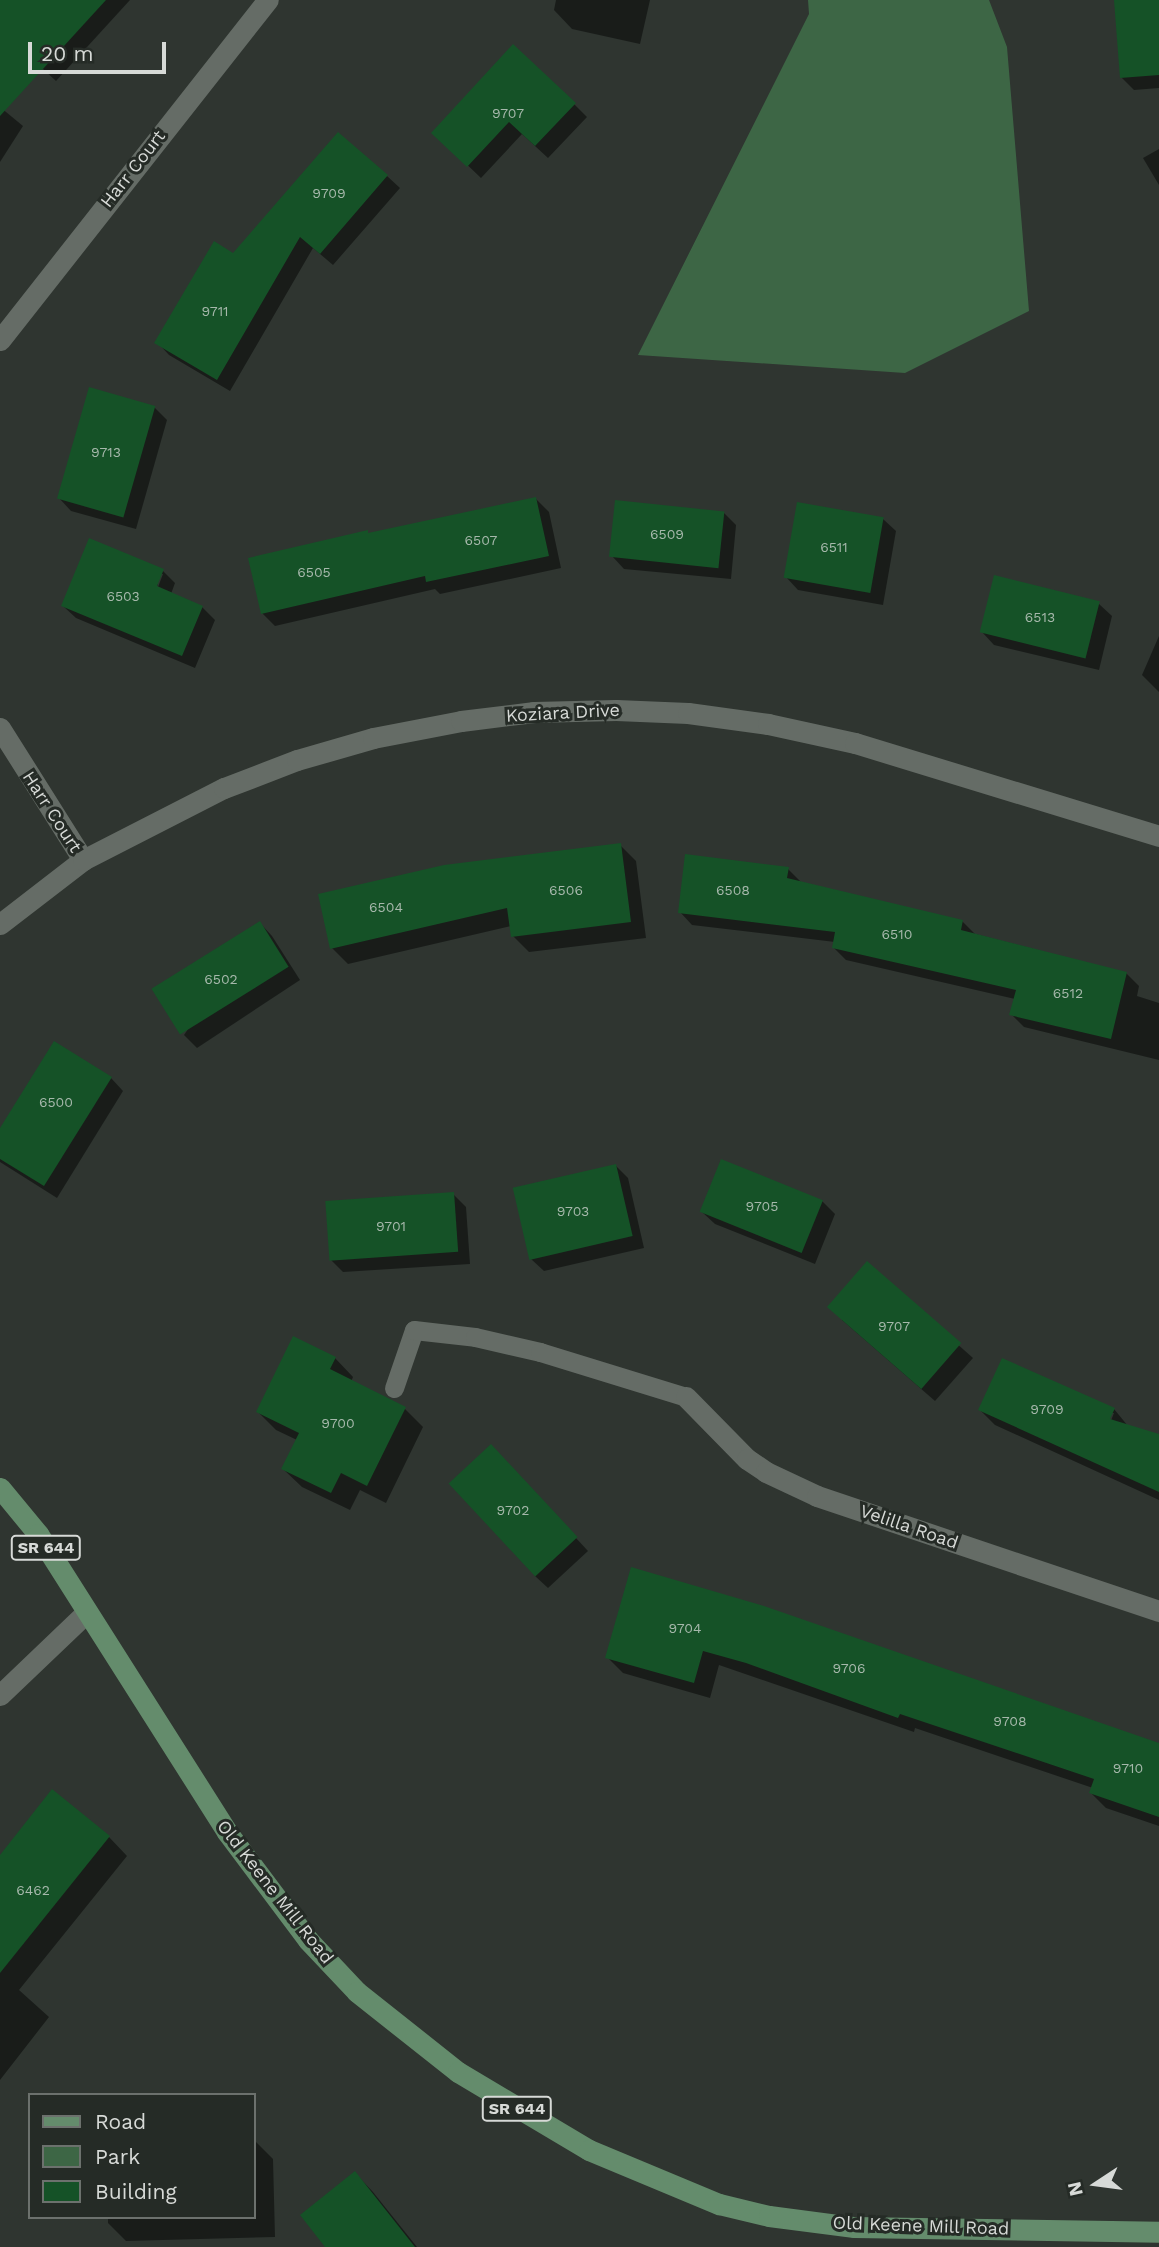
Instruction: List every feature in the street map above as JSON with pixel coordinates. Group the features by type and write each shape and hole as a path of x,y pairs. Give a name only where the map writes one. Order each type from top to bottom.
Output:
{"main road":[{"name":"Old Keene Mill Road","path":"0,1488 38,1534 227,1832 308,1940 366,2000 458,2072 589,2150 670,2186 719,2204 769,2216 854,2227 1159,2232"}],"street":[{"name":"Harr Court","path":"0,340 268,0"},
{"name":"Koziara Drive","path":"0,924 83,860 223,788 297,760 373,738 461,721 534,712 616,710 688,713 768,724 855,743 1159,836"},
{"name":"Harr Court","path":"0,728 83,860"},
{"name":"Velilla Road","path":"686,1397 747,1459 766,1472 817,1496 1159,1611"},
{"path":"0,1695 87,1612"}],"lane":[{"path":"394,1388 414,1330 475,1336 540,1352 686,1397"}],"green space":[{"path":"808,0 989,0 1007,47 1029,311 905,373 638,355 809,14"}],"building":[{"path":"0,0 106,0 0,116"},
{"path":"1114,0 1159,0 1159,75 1120,78"},
{"path":"513,44 576,103 535,146 509,122 467,167 431,133"},
{"path":"338,132 388,175 320,254 300,237 217,380 154,343 214,241 233,253"},
{"path":"89,387 155,406 123,518 57,499"},
{"path":"536,497 549,556 426,582 425,576 261,614 248,558 368,530 368,533"},
{"path":"615,500 724,511 718,568 609,557"},
{"path":"797,502 884,517 870,593 784,578"},
{"path":"89,538 164,569 157,586 203,606 182,656 61,606"},
{"path":"994,575 1100,601 1085,659 980,632"},
{"path":"621,843 631,922 511,937 507,908 330,949 318,894 444,865"},
{"path":"685,854 789,867 787,878 963,920 961,930 1127,972 1111,1039 1009,1015 1016,990 832,948 835,932 678,913"},
{"path":"260,921 289,967 180,1035 151,989"},
{"path":"54,1041 112,1077 44,1186 0,1159 0,1128"},
{"path":"721,1159 823,1200 802,1253 700,1212"},
{"path":"616,1164 633,1236 529,1260 513,1188"},
{"path":"454,1192 458,1252 329,1261 325,1201"},
{"path":"867,1261 961,1343 921,1389 827,1307"},
{"path":"293,1336 336,1357 330,1369 406,1407 367,1486 341,1473 331,1493 281,1469 299,1433 256,1412"},
{"path":"1002,1358 1115,1408 1110,1419 1159,1434 1159,1492 978,1410"},
{"path":"491,1444 578,1537 535,1576 449,1484"},
{"path":"631,1567 764,1606 1159,1743 1159,1817 1089,1793 1094,1779 900,1714 898,1718 746,1663 703,1651 694,1683 605,1658"},
{"path":"52,1789 110,1836 0,1973 0,1855"},
{"path":"355,2171 415,2247 325,2247 300,2215"}]}
